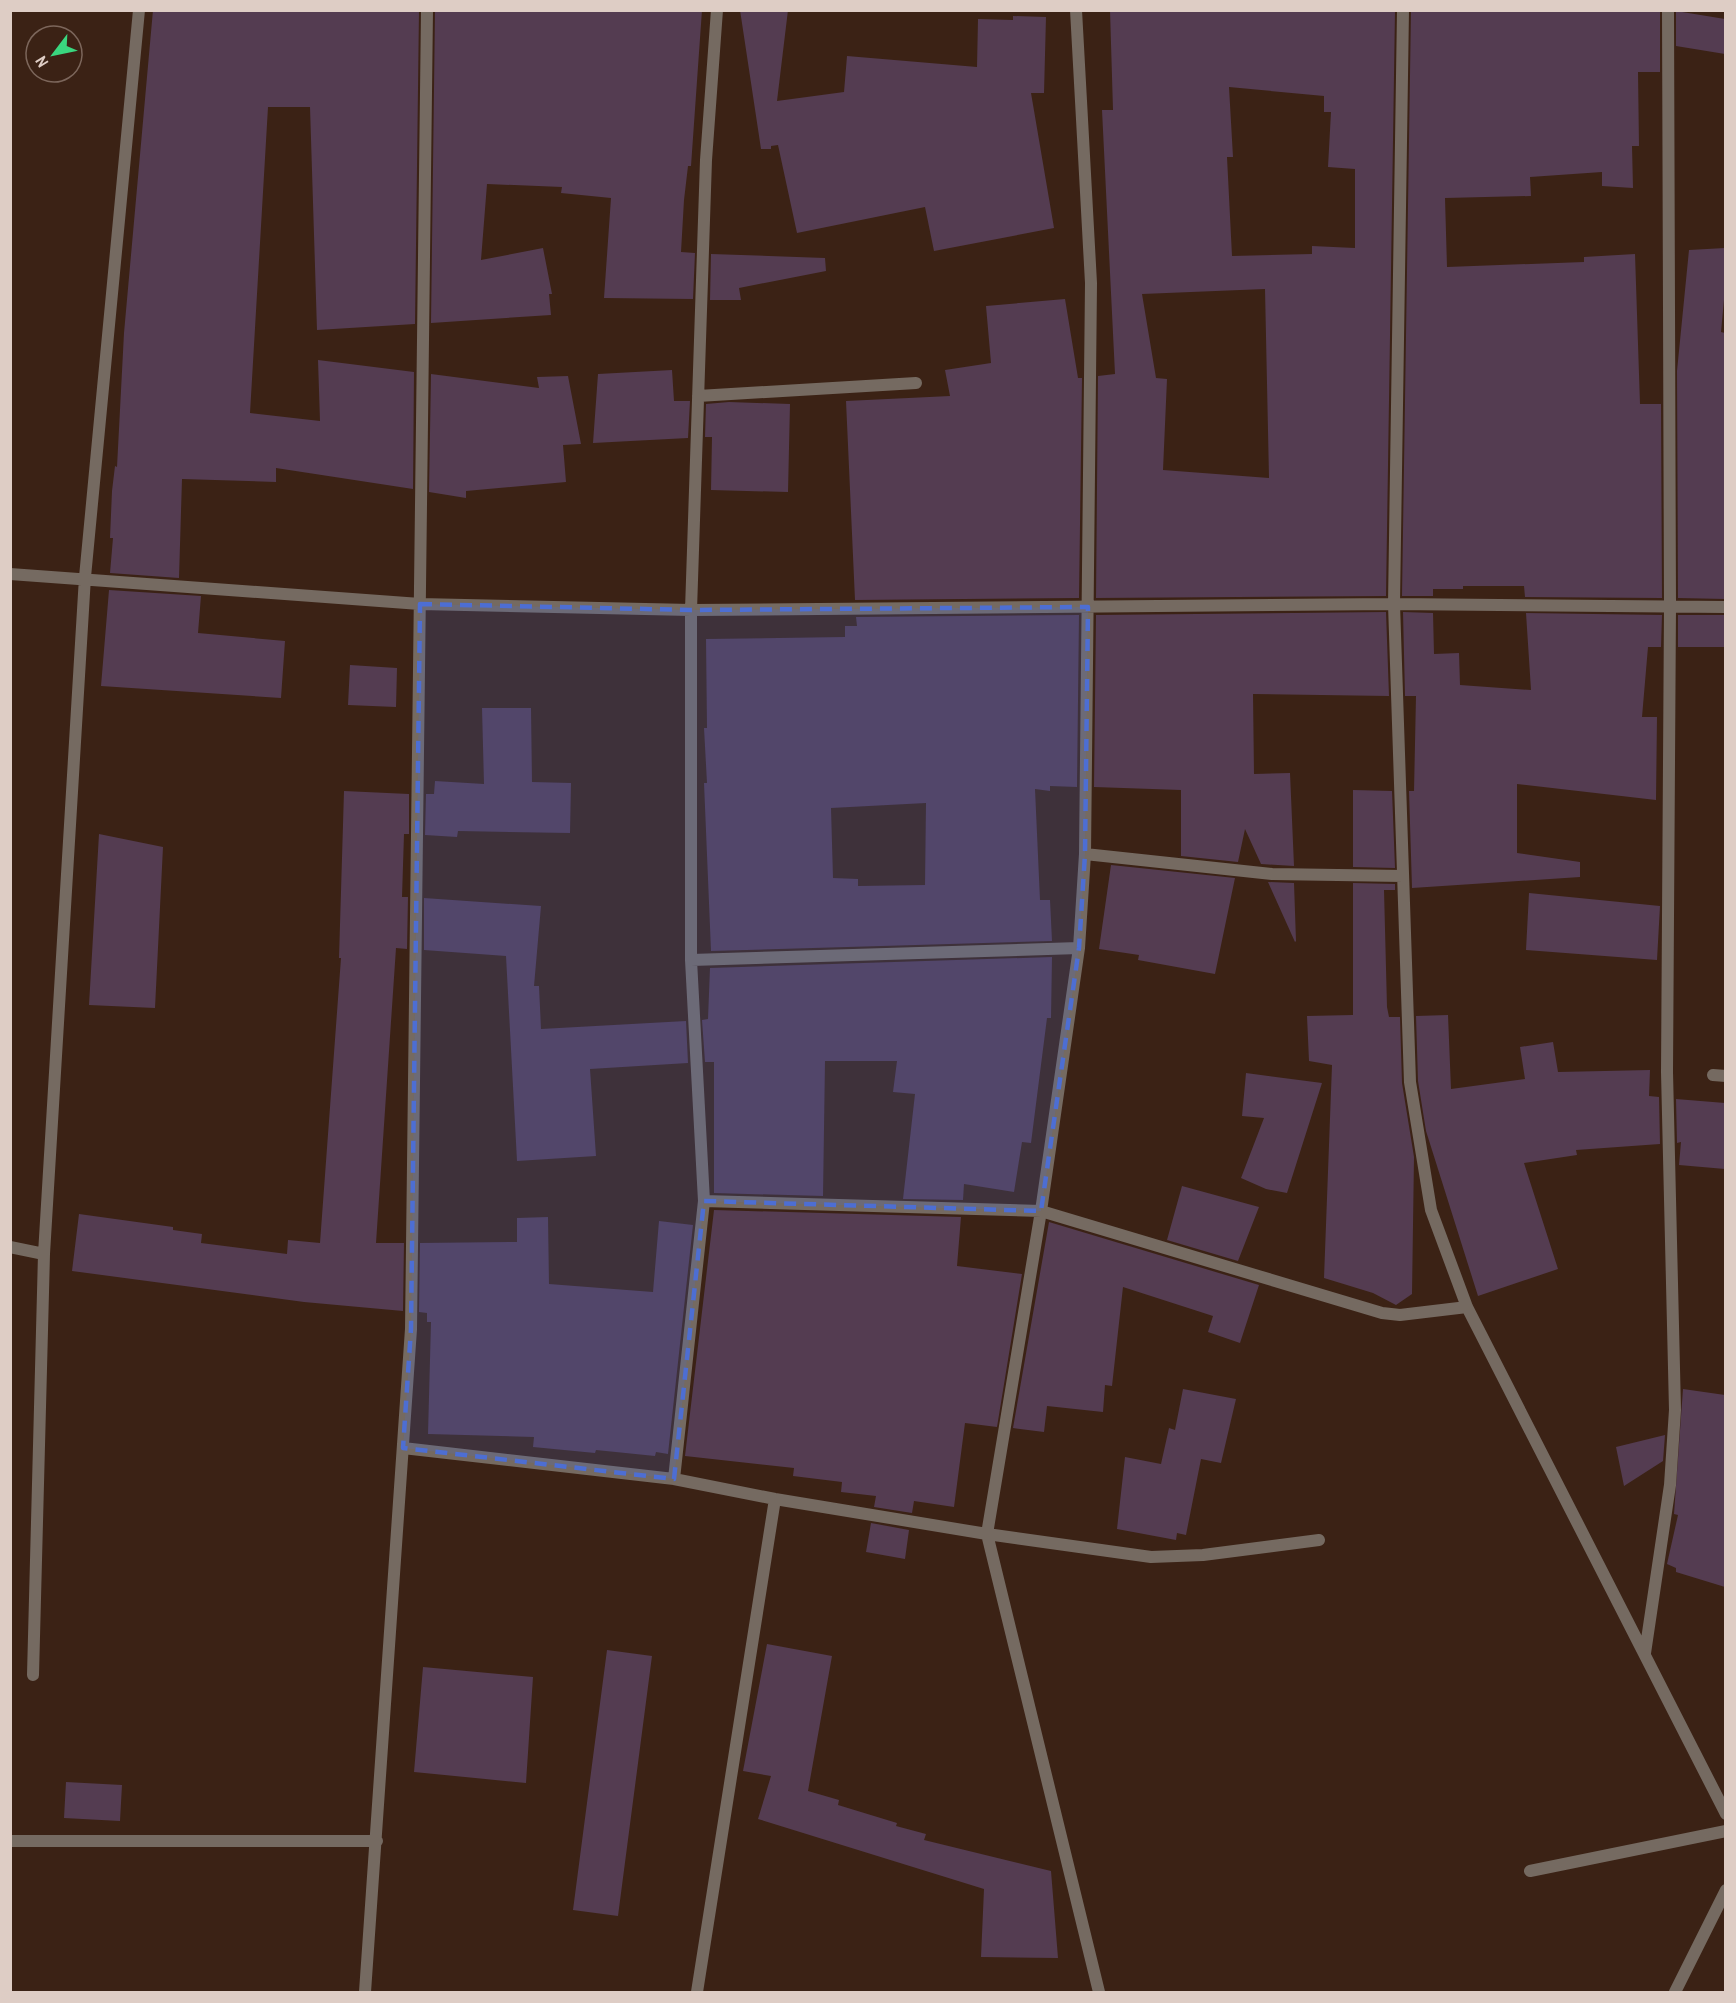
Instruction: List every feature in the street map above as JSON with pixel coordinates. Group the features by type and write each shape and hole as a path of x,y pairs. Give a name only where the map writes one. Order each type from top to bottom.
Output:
{"street":[{"path":"33,1675 44,1254 85,578 139,10"},
{"path":"365,1992 411,1329 426,10"},
{"path":"674,1479 704,1201 691,960 691,610 706,160 717,10"},
{"path":"1076,10 1091,283 1085,854 1079,948 1041,1211 987,1534 1100,1992"},
{"path":"1403,10 1394,604 1410,1082 1431,1210 1467,1307 1725,1814"},
{"path":"1645,1653 1670,1485 1675,1410 1667,1072 1670,607 1668,10"},
{"path":"698,396 916,383"},
{"path":"10,573 420,604 691,610 1394,604 1725,607"},
{"path":"1085,854 1272,874 1403,876"},
{"path":"691,960 1079,948"},
{"path":"704,1201 1041,1211 1382,1313 1400,1315 1467,1307"},
{"path":"10,1247 44,1254"},
{"path":"403,1448 674,1479 775,1499 987,1534 1151,1557 1203,1555 1319,1540"},
{"path":"698,1992 775,1499"},
{"path":"1530,1871 1725,1831"},
{"path":"10,1841 377,1841"},
{"path":"1675,1992 1725,1890"}],"highlighted area":[{"path":"420,604 691,610 1088,607 1085,854 1079,948 1041,1211 704,1201 674,1479 403,1448 411,1329"}],"building":[{"path":"153,10 419,10 415,324 317,330 310,107 268,107 250,413 320,421 318,360 414,372 413,489 276,468 276,482 182,479 179,578 110,573 113,538 110,538 112,491 115,466 117,467 124,333"},
{"path":"435,10 702,10 691,166 688,166 684,200 681,252 695,253 693,299 604,298 611,198 561,193 562,187 487,184 481,260 543,248 552,294 549,294 551,315 431,323"},
{"path":"740,10 788,10 777,101 844,92 847,56 977,67 978,19 1013,20 1013,16 1046,17 1044,93 1031,93 1054,228 934,251 925,207 797,233 778,145 771,146 771,149 761,149"},
{"path":"1110,10 1395,10 1386,596 1096,598 1098,376 1115,374 1102,110 1113,110","holes":["1229,87 1324,96 1324,112 1331,112 1328,167 1355,169 1355,248 1312,246 1312,254 1232,256 1227,157 1233,157","1265,289 1269,478 1163,470 1167,379 1156,378 1142,294"]},
{"path":"1411,10 1660,11 1660,72 1638,72 1639,146 1632,146 1633,188 1602,186 1602,172 1530,177 1531,196 1445,198 1447,267 1584,262 1584,257 1635,254 1640,404 1661,404 1662,598 1525,597 1524,586 1463,586 1463,589 1433,589 1433,596 1402,596"},
{"path":"1676,11 1725,19 1725,54 1676,46"},
{"path":"1725,248 1725,289 1721,332 1725,333 1725,599 1678,598 1677,371 1689,250"},
{"path":"711,254 825,258 826,271 739,288 741,300 710,300"},
{"path":"1065,299 1078,378 1082,378 1079,598 855,600 846,401 950,396 945,370 991,363 986,306"},
{"path":"672,370 674,401 690,401 688,438 593,443 598,374"},
{"path":"431,374 539,388 537,377 568,376 581,444 563,445 566,482 466,491 466,498 429,492"},
{"path":"729,402 790,404 788,492 711,490 712,437 705,437 706,404"},
{"path":"109,590 201,596 198,633 285,641 281,698 101,686"},
{"path":"1386,612 1389,696 1253,694 1254,774 1290,773 1294,866 1261,864 1245,829 1238,862 1181,856 1181,790 1094,787 1096,615"},
{"path":"1403,612 1433,613 1434,654 1459,653 1460,685 1531,690 1526,613 1662,615 1661,647 1648,647 1642,717 1657,717 1656,800 1517,784 1517,853 1580,862 1580,877 1412,888 1409,791 1414,791 1416,696 1405,696"},
{"path":"1079,615 1077,787 1050,786 1050,791 1035,789 1040,900 1050,900 1052,941 711,951 704,783 707,783 704,728 707,728 706,639 845,637 845,626 857,626 856,617","holes":["926,803 925,885 858,886 858,879 833,878 831,808"]},
{"path":"1678,615 1725,615 1725,647 1678,647"},
{"path":"350,665 397,668 396,707 348,705"},
{"path":"482,708 531,708 532,782 571,783 570,833 458,831 457,837 425,835 426,794 434,794 435,781 484,784"},
{"path":"1353,790 1392,791 1395,868 1353,867"},
{"path":"344,791 409,794 409,834 404,834 402,897 408,897 407,949 396,948 376,1243 404,1243 403,1311 304,1302 72,1271 79,1214 173,1227 173,1230 202,1234 201,1243 287,1254 288,1240 320,1243 341,958 339,958"},
{"path":"99,834 163,847 155,1008 89,1005"},
{"path":"1111,865 1235,878 1215,974 1138,960 1139,955 1099,949"},
{"path":"1268,882 1294,883 1295,942"},
{"path":"1353,883 1395,884 1395,890 1384,890 1387,1007 1389,1017 1400,1017 1402,1083 1414,1157 1412,1294 1396,1305 1373,1293 1324,1278 1332,1065 1309,1061 1307,1016 1353,1015"},
{"path":"1529,893 1660,906 1657,960 1526,950"},
{"path":"424,898 541,906 534,986 539,986 541,1029 686,1021 688,1063 590,1069 596,1156 517,1161 506,956 424,950"},
{"path":"1052,957 1051,1018 1047,1018 1031,1143 1022,1142 1014,1192 964,1184 963,1200 903,1199 915,1094 893,1092 897,1061 825,1061 823,1196 714,1193 714,1062 705,1062 702,1020 708,1019 710,968"},
{"path":"1448,1015 1451,1089 1525,1079 1520,1047 1553,1042 1558,1072 1650,1070 1649,1096 1659,1097 1660,1144 1576,1150 1577,1155 1524,1163 1558,1269 1478,1296 1426,1131 1418,1081 1416,1016"},
{"path":"1246,1073 1322,1083 1287,1193 1266,1189 1241,1178 1264,1118 1242,1116"},
{"path":"1676,1099 1725,1103 1725,1169 1679,1165 1681,1142 1677,1143"},
{"path":"1182,1186 1259,1207 1238,1261 1167,1240"},
{"path":"714,1210 961,1217 957,1266 1022,1274 997,1427 965,1423 954,1507 914,1501 912,1513 874,1507 876,1496 841,1492 842,1482 793,1476 794,1468 685,1456"},
{"path":"548,1217 549,1284 653,1292 659,1221 693,1225 668,1454 656,1452 655,1456 596,1450 595,1453 533,1447 534,1437 428,1434 431,1322 427,1322 427,1313 419,1312 420,1243 517,1242 517,1218"},
{"path":"1049,1222 1259,1285 1240,1343 1208,1332 1213,1316 1123,1287 1112,1386 1105,1385 1103,1412 1047,1406 1044,1432 1013,1428"},
{"path":"1183,1389 1236,1399 1221,1463 1201,1459 1186,1535 1177,1533 1176,1540 1117,1529 1125,1457 1161,1464 1169,1428 1175,1430"},
{"path":"1683,1389 1725,1395 1725,1587 1676,1572 1676,1568 1667,1564 1678,1515 1674,1514"},
{"path":"1665,1435 1663,1461 1624,1486 1616,1447"},
{"path":"871,1523 909,1530 905,1559 866,1552"},
{"path":"767,1644 832,1656 808,1791 839,1800 838,1805 926,1834 924,1840 1051,1871 1058,1958 981,1957 984,1889 758,1819 771,1776 743,1771"},
{"path":"607,1650 652,1656 618,1916 573,1910"},
{"path":"423,1667 533,1677 526,1783 414,1772"},
{"path":"66,1782 122,1785 120,1821 64,1818"}]}
